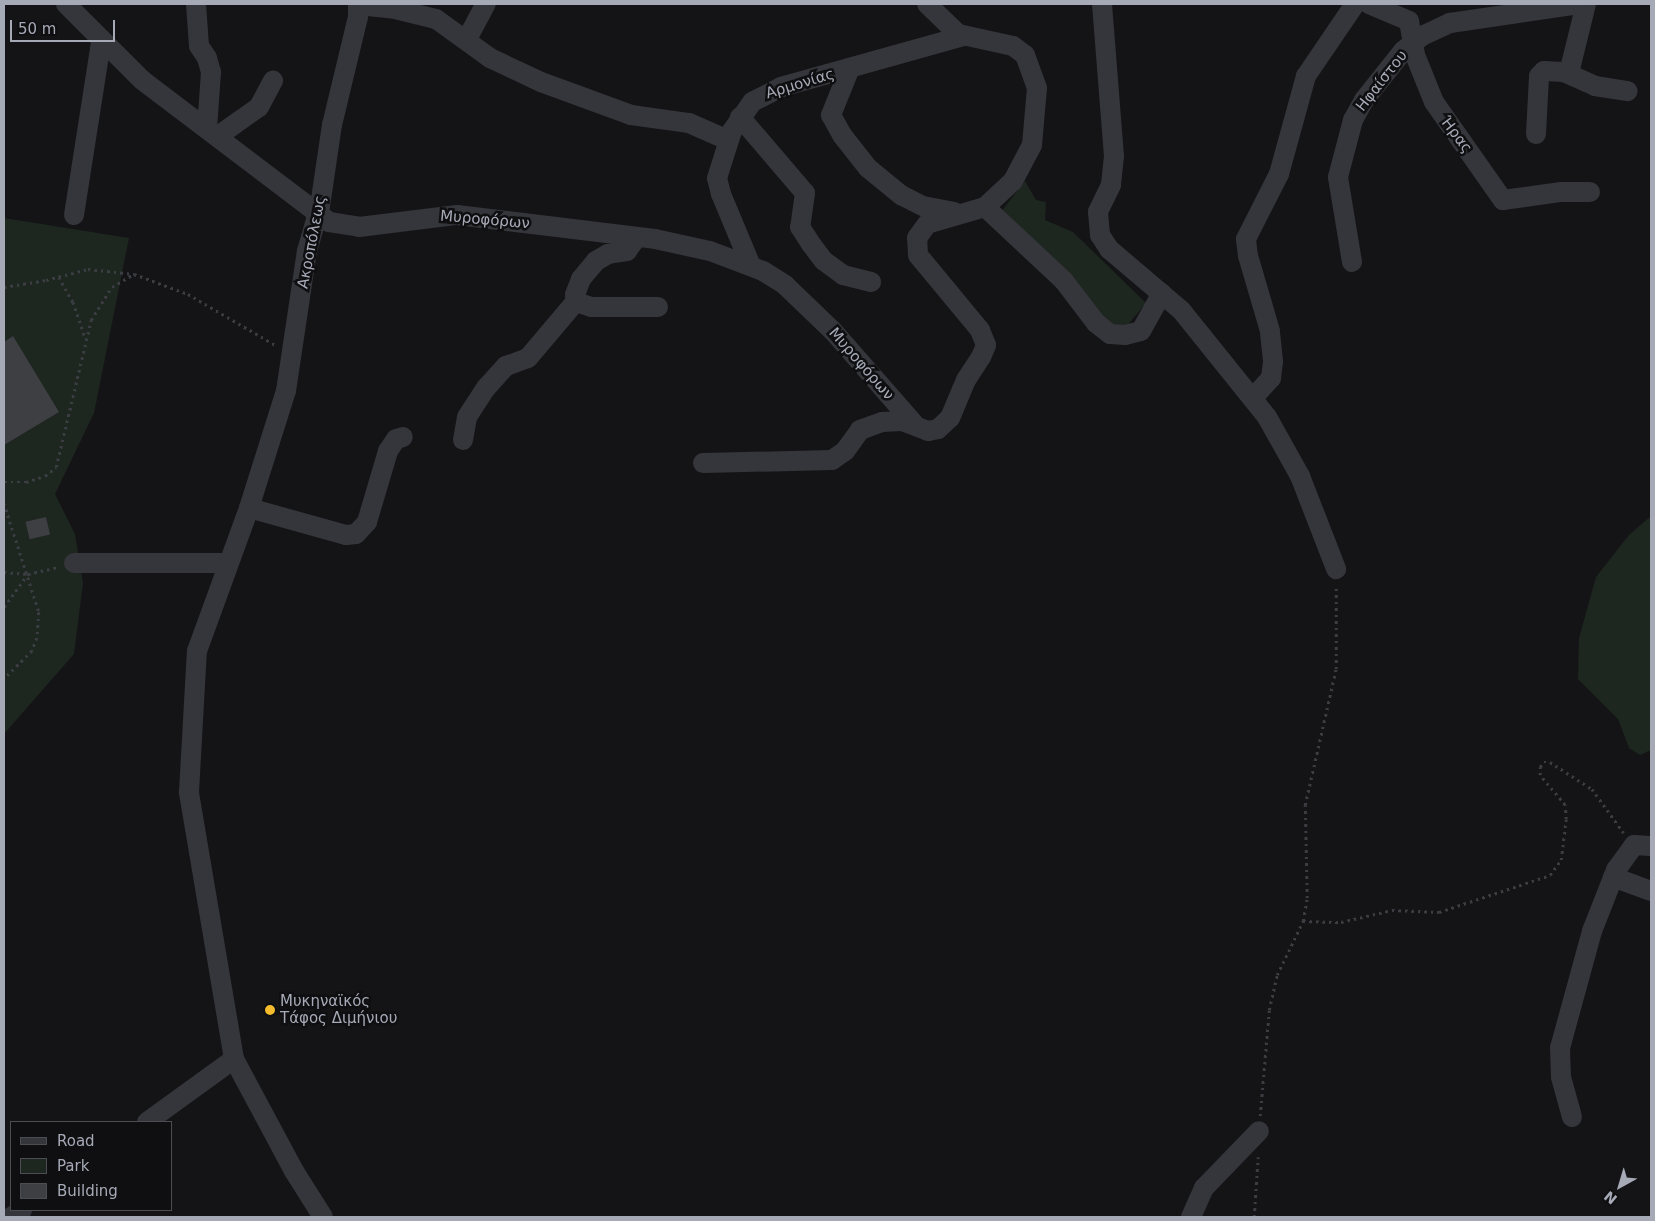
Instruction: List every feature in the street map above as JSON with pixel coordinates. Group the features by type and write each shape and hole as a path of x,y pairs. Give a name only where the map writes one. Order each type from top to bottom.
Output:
{"street":[{"name":"Μυροφόρων","path":"66,4 101,42 142,80 213,132 317,216 337,224 359,227 457,215 637,237 692,246 751,266 776,278 810,308 914,424"},
{"path":"196,4 199,46 207,58 211,72 213,132 259,107 273,81"},
{"path":"358,4 418,13 443,22 506,66 606,108 644,119 689,122 728,140"},
{"name":"Ακροπόλεως","path":"323,1217 294,1171 234,1059 189,783 197,651 249,508 286,391 294,354 307,251 317,216 332,125 358,17 358,4"},
{"path":"467,39 486,4"},
{"path":"703,463 832,460 845,450 863,428 891,421 914,424 933,431 946,423 986,345 975,323 916,249 917,238 927,224 978,210 1013,181 1028,157 1035,134 1037,88 1026,55 1012,46 964,36 946,24 927,4"},
{"path":"1102,4 1114,156 1111,185 1098,212 1098,230 1109,249 1181,310 1253,398 1300,476 1336,569"},
{"path":"1253,398 1271,378 1273,361 1270,331 1248,256 1246,239 1279,174 1306,76 1355,4"},
{"name":"Ήρας","path":"1369,4 1409,21 1412,43 1419,67 1440,113 1503,200 1561,192 1590,192"},
{"name":"Ηφαίστου","path":"1352,262 1338,177 1353,120 1382,77 1412,43 1450,23 1581,4"},
{"path":"1568,73 1586,4"},
{"name":"Αρμονίας","path":"751,266 718,184 717,170 728,140 740,117 752,102 769,91 964,36"},
{"path":"74,215 101,42"},
{"path":"850,68 831,115 857,155 883,181 915,203 934,209 978,210 1064,281 1096,323 1110,334 1125,335 1141,331 1162,293"},
{"path":"1536,134 1539,76 1548,71 1568,73 1595,86 1628,91"},
{"path":"740,117 805,193 800,227 824,261 843,276 871,282"},
{"path":"463,440 467,417 486,388 506,366 528,358 576,300 578,285 596,261 608,254 627,251 637,237"},
{"path":"576,300 596,308 658,306"},
{"path":"249,508 346,535 356,534 367,522 388,451 396,439 402,437"},
{"path":"74,563 228,564"},
{"path":"1572,1118 1561,1077 1560,1048 1592,931 1613,877 1643,845"},
{"path":"1613,877 1651,890"},
{"path":"147,1121 234,1059"},
{"path":"1191,1217 1204,1188 1259,1131"}],"path":[{"path":"4,287 59,277 88,269 134,274 188,294 294,354"},
{"path":"4,482 46,476 56,467 91,320 103,298 123,278 134,274"},
{"path":"59,277 73,302 86,341"},
{"path":"4,503 39,612 37,638 24,661 4,679"},
{"path":"4,572 28,574 74,563"},
{"path":"1254,1217 1269,1010 1277,975 1303,921 1307,898 1305,805 1336,669 1336,569"},
{"path":"4,607 28,574"},
{"path":"1303,921 1341,922 1392,910 1439,912 1550,875 1561,860 1566,819 1564,805 1540,775 1540,767 1544,762 1550,762 1592,789 1643,845"}],"green space":[{"path":"1025,181 1036,200 1046,202 1045,220 1073,232 1146,303 1121,333 1107,330 1001,212"},
{"path":"4,218 129,238 94,413 55,494 75,534 83,583 74,654 4,734"},
{"path":"1651,516 1651,750 1640,755 1629,748 1618,719 1578,679 1579,638 1596,577 1629,535"}],"building":[{"path":"13,336 59,412 4,445 4,342"},
{"path":"46,517 50,535 30,539 26,522"}],"place":[{"name":"Μυκηναϊκός Τάφος Διμήνιου","path":"270,1010"}]}
